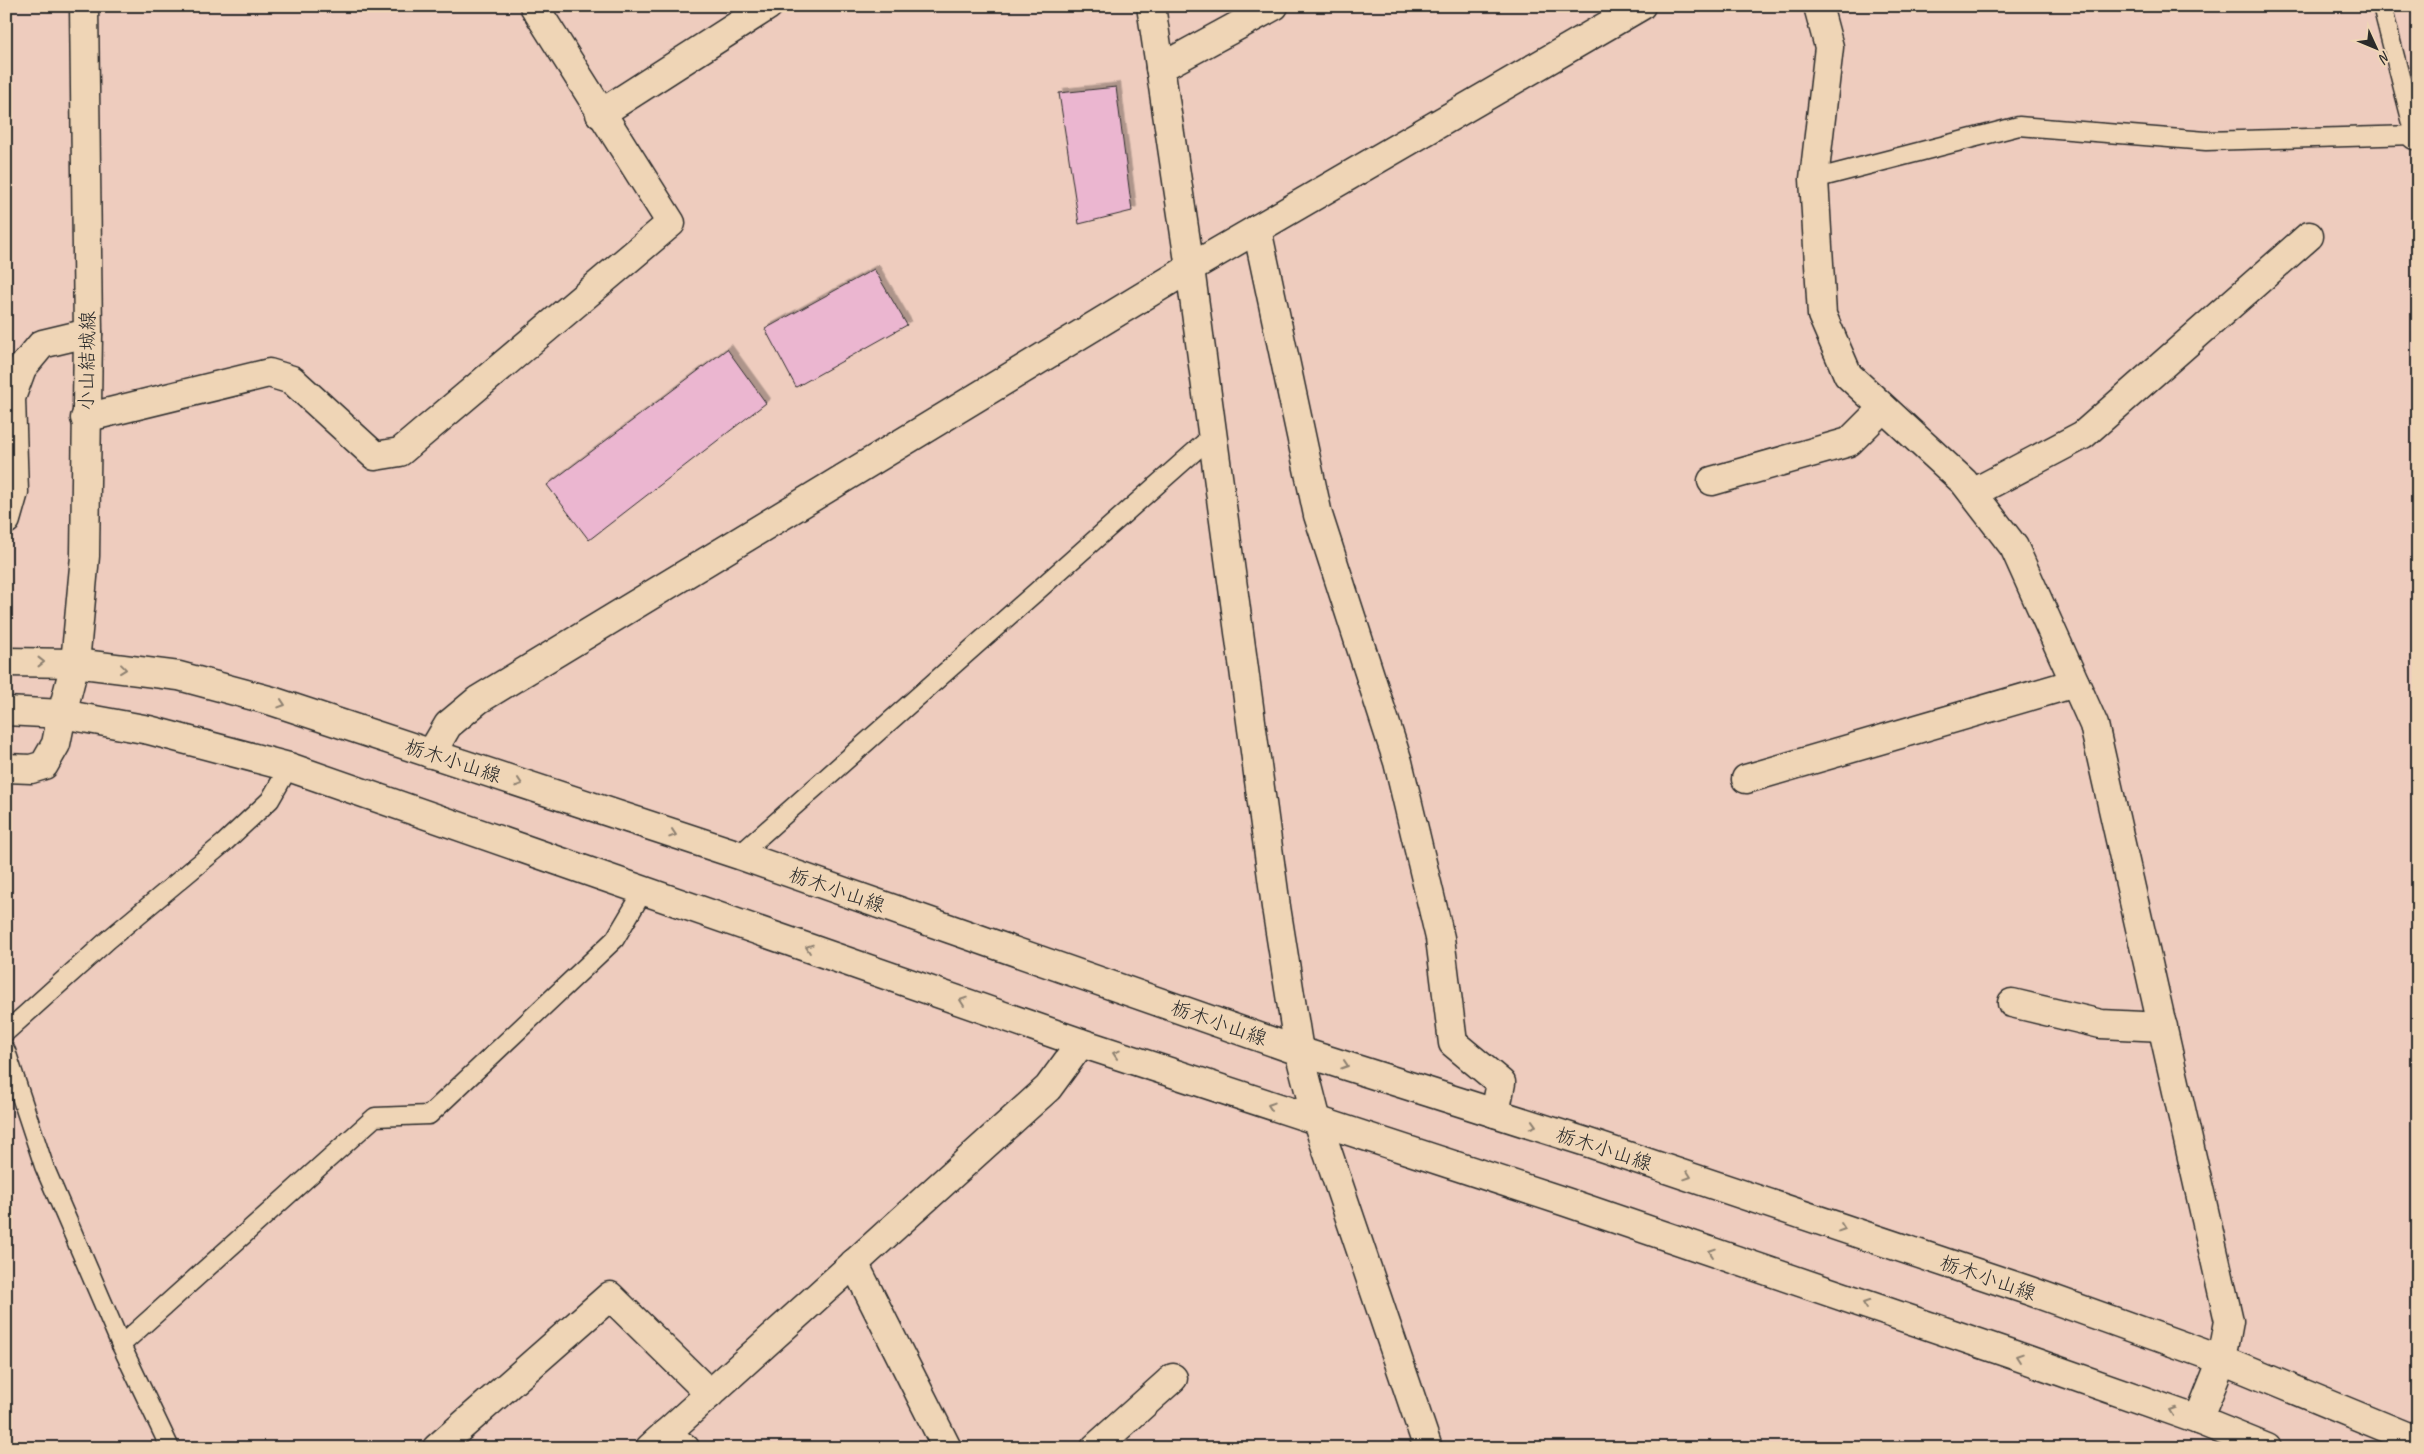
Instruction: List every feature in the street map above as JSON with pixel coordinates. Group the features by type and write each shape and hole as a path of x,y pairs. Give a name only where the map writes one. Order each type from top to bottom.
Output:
{"street":[{"name":"小山結城線","path":"6,768 31,769 44,764 56,744 75,663 86,556 88,333 84,6"},
{"path":"86,418 269,373 292,380 374,456 400,452 671,223 600,114 534,6"},
{"path":"600,114 768,6"},
{"path":"1151,6 1190,268 1274,897 1299,1050 1317,1121 1428,1448"},
{"path":"1160,68 1274,6"},
{"path":"431,754 448,725 478,700 1190,268 1641,6"},
{"path":"1818,6 1829,46 1814,179 1822,315 1848,375 1964,482 2014,547 2094,725 2229,1321 2222,1360 2198,1420"},
{"path":"1258,229 1318,515 1400,772 1440,938 1453,1043 1501,1083 1495,1114"},
{"path":"1973,493 2083,435 2309,236"},
{"path":"6,520 14,492 11,398 22,368 42,344 88,333"},
{"path":"1712,481 1849,442 1883,408"},
{"name":"栃木小山線","path":"6,662 75,663 179,676 272,701 739,856 1299,1050 2030,1291 2222,1360 2418,1441"},
{"path":"1746,779 2075,683"},
{"path":"6,711 62,714 149,730 289,767 1081,1043 1566,1202 2005,1352 2198,1420 2267,1448"},
{"path":"2012,1003 2101,1024 2163,1027"},
{"path":"666,1443 710,1394 1048,1088 1081,1043"},
{"path":"854,1263 947,1448"},
{"path":"437,1448 610,1296 710,1394"},
{"path":"1095,1448 1173,1378"}],"lane":[{"path":"1814,179 2019,126 2206,141 2416,135 2382,6"},
{"path":"739,856 1212,436"},
{"path":"6,1032 108,940 224,843 270,800 289,767"},
{"path":"121,1345 375,1117 428,1115 615,939 644,890"},
{"path":"6,1051 44,1166 121,1345 170,1448"}],"building":[{"path":"1116,87 1132,211 1079,224 1059,93"},
{"path":"874,269 907,325 796,387 765,329"},
{"path":"727,349 766,403 589,540 547,485"}]}
